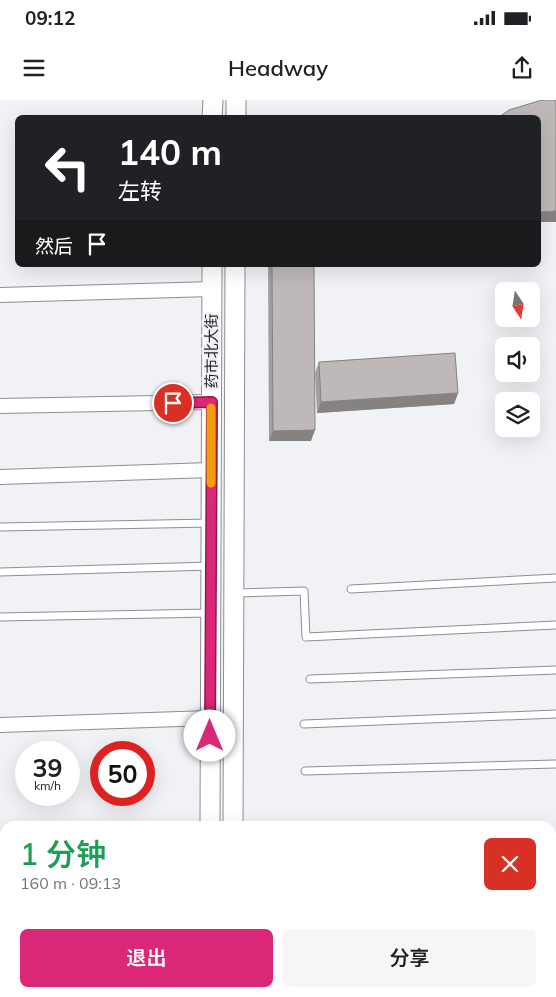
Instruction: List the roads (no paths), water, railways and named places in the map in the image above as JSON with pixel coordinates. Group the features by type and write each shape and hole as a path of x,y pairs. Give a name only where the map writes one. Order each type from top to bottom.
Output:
{"main road":[{"path":"212,100 212,115"},
{"path":"236,100 236,115"},
{"name":"药市北大街","path":"210,821 212,267"},
{"name":"药市北大街","path":"233,821 235,267"}],"street":[{"path":"0,295 212,289"},
{"path":"0,406 212,402"},
{"path":"0,477 211,470"},
{"path":"0,725 210,718"}],"lane":[{"path":"0,527 211,523"},
{"path":"0,572 211,566"},
{"path":"351,589 556,578"},
{"path":"234,593 304,591 306,637 556,625"},
{"path":"0,616 211,613"},
{"path":"310,680 556,670"},
{"path":"304,724 556,714"},
{"path":"304,771 556,764"}]}
